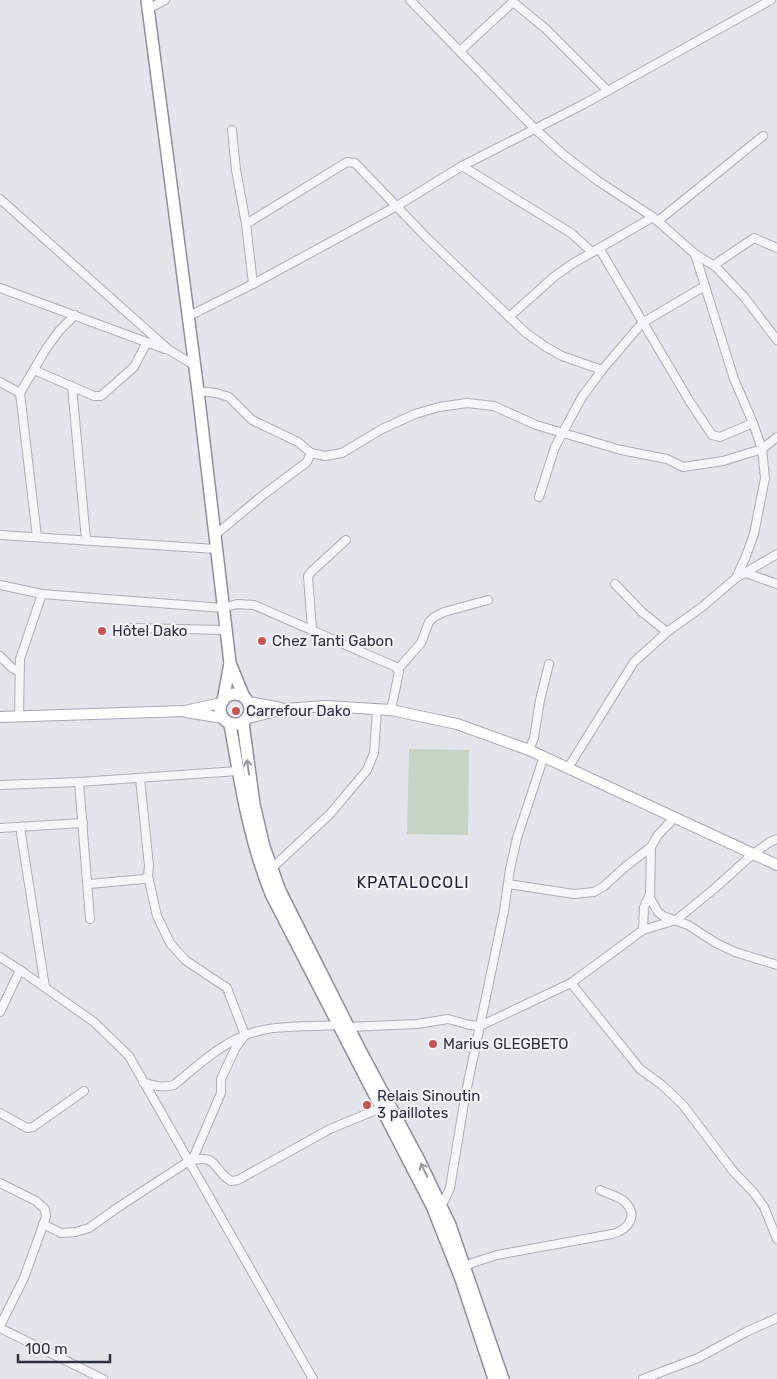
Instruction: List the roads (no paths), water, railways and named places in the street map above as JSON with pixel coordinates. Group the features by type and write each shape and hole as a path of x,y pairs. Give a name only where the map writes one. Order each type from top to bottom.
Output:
{"highway":[{"path":"147,4 198,391 230,663 250,709 245,720 254,804 264,847 291,915 381,1108 438,1209 450,1225 503,1379"},
{"path":"230,663 220,710 226,721 255,849 268,885 287,926 396,1115 438,1209 494,1379"},
{"path":"222,702 233,694 247,700"},
{"path":"226,721 236,725 245,720"}],"main road":[{"path":"247,700 284,709"},
{"path":"0,717 185,711 222,702"},
{"path":"245,720 284,709 326,706 391,710 457,724 544,756 777,865"},
{"path":"185,711 226,721"}],"street":[{"path":"147,4 165,0"},
{"path":"410,0 535,129 565,156 591,176 656,219 695,254 714,266 745,298 777,340"},
{"path":"187,317 253,284 398,206 462,166 608,91 771,0"},
{"path":"460,51 513,1 546,29 608,91"},
{"path":"232,130 253,284"},
{"path":"509,317 554,276 595,250 656,219 763,136"},
{"path":"246,224 347,162 358,165 427,238 526,333 562,356 602,370"},
{"path":"462,166 571,233 595,250 712,435 720,436 753,423"},
{"path":"0,199 169,350 194,365"},
{"path":"714,266 754,238 777,248"},
{"path":"695,254 734,379 762,449 765,478 764,489 754,534 736,578"},
{"path":"539,497 563,432 582,397 602,370 642,322 705,286"},
{"path":"0,288 169,350"},
{"path":"38,537 20,394 46,349 59,331 75,315"},
{"path":"34,370 94,396 101,396 134,366 147,342"},
{"path":"0,382 20,394"},
{"path":"72,386 86,540"},
{"path":"198,391 229,397 252,420 298,442 311,452 325,456 342,453 382,429 415,414 439,407 467,403 494,406 536,425 621,450 667,459 683,467 723,461 762,449 777,437"},
{"path":"214,536 263,495 307,462 311,452"},
{"path":"0,535 216,549"},
{"path":"312,629 308,576 310,572 346,540"},
{"path":"568,768 634,662 668,632 702,607 736,578 777,554"},
{"path":"746,573 777,584"},
{"path":"615,584 642,612 668,632"},
{"path":"0,585 42,594 224,608 237,604 254,605 391,664 398,669"},
{"path":"19,716 18,671 22,650 42,594"},
{"path":"391,710 398,669 421,643 429,622 444,612 488,600"},
{"path":"132,628 226,630"},
{"path":"0,656 12,668 18,671"},
{"path":"530,750 549,664"},
{"path":"271,868 330,814 367,770 374,754 377,709"},
{"path":"438,1209 450,1188 465,1097 517,838 544,756"},
{"path":"0,785 79,782 238,771"},
{"path":"140,778 149,866 148,876 157,916 170,943 185,960 227,988 245,1035"},
{"path":"79,782 90,919"},
{"path":"508,884 574,894 594,892 651,847 658,835 674,818"},
{"path":"0,828 83,823"},
{"path":"20,827 45,988"},
{"path":"143,1082 155,1086 167,1087 174,1085 218,1051 245,1035 275,1028 417,1024 448,1019 480,1026 571,982 642,930 676,920 714,889 752,854 777,839"},
{"path":"651,847 650,894 658,912 735,952 777,965"},
{"path":"88,884 144,879 148,876"},
{"path":"642,930 644,907 650,894"},
{"path":"0,957 94,1022 129,1056 191,1161 313,1379"},
{"path":"0,1012 20,970"},
{"path":"571,982 640,1069 662,1085 683,1105 732,1171 754,1193 764,1208 777,1239"},
{"path":"191,1161 221,1093 221,1079 236,1047 245,1035"},
{"path":"0,1113 27,1128 33,1127 84,1091"},
{"path":"43,1224 61,1233 76,1232 89,1228 191,1161 200,1158 215,1164 231,1181 238,1180 330,1129 381,1108"},
{"path":"0,1183 42,1205 45,1209 46,1217 24,1278 0,1327 100,1378"},
{"path":"465,1267 497,1255 625,1230 630,1221 627,1204 617,1197 600,1190"},
{"path":"643,1379 698,1358 746,1332 777,1318"}],"place":[{"name":"Hôtel Dako","path":"102,631"},
{"name":"Chez Tanti Gabon","path":"262,641"},
{"name":"Carrefour Dako","path":"236,711"},
{"name":"Marius GLEGBETO","path":"433,1044"},
{"name":"Relais Sinoutin 3 paillotes","path":"367,1105"}],"district":[{"name":"KPATALOCOLI","path":"413,882"}]}
